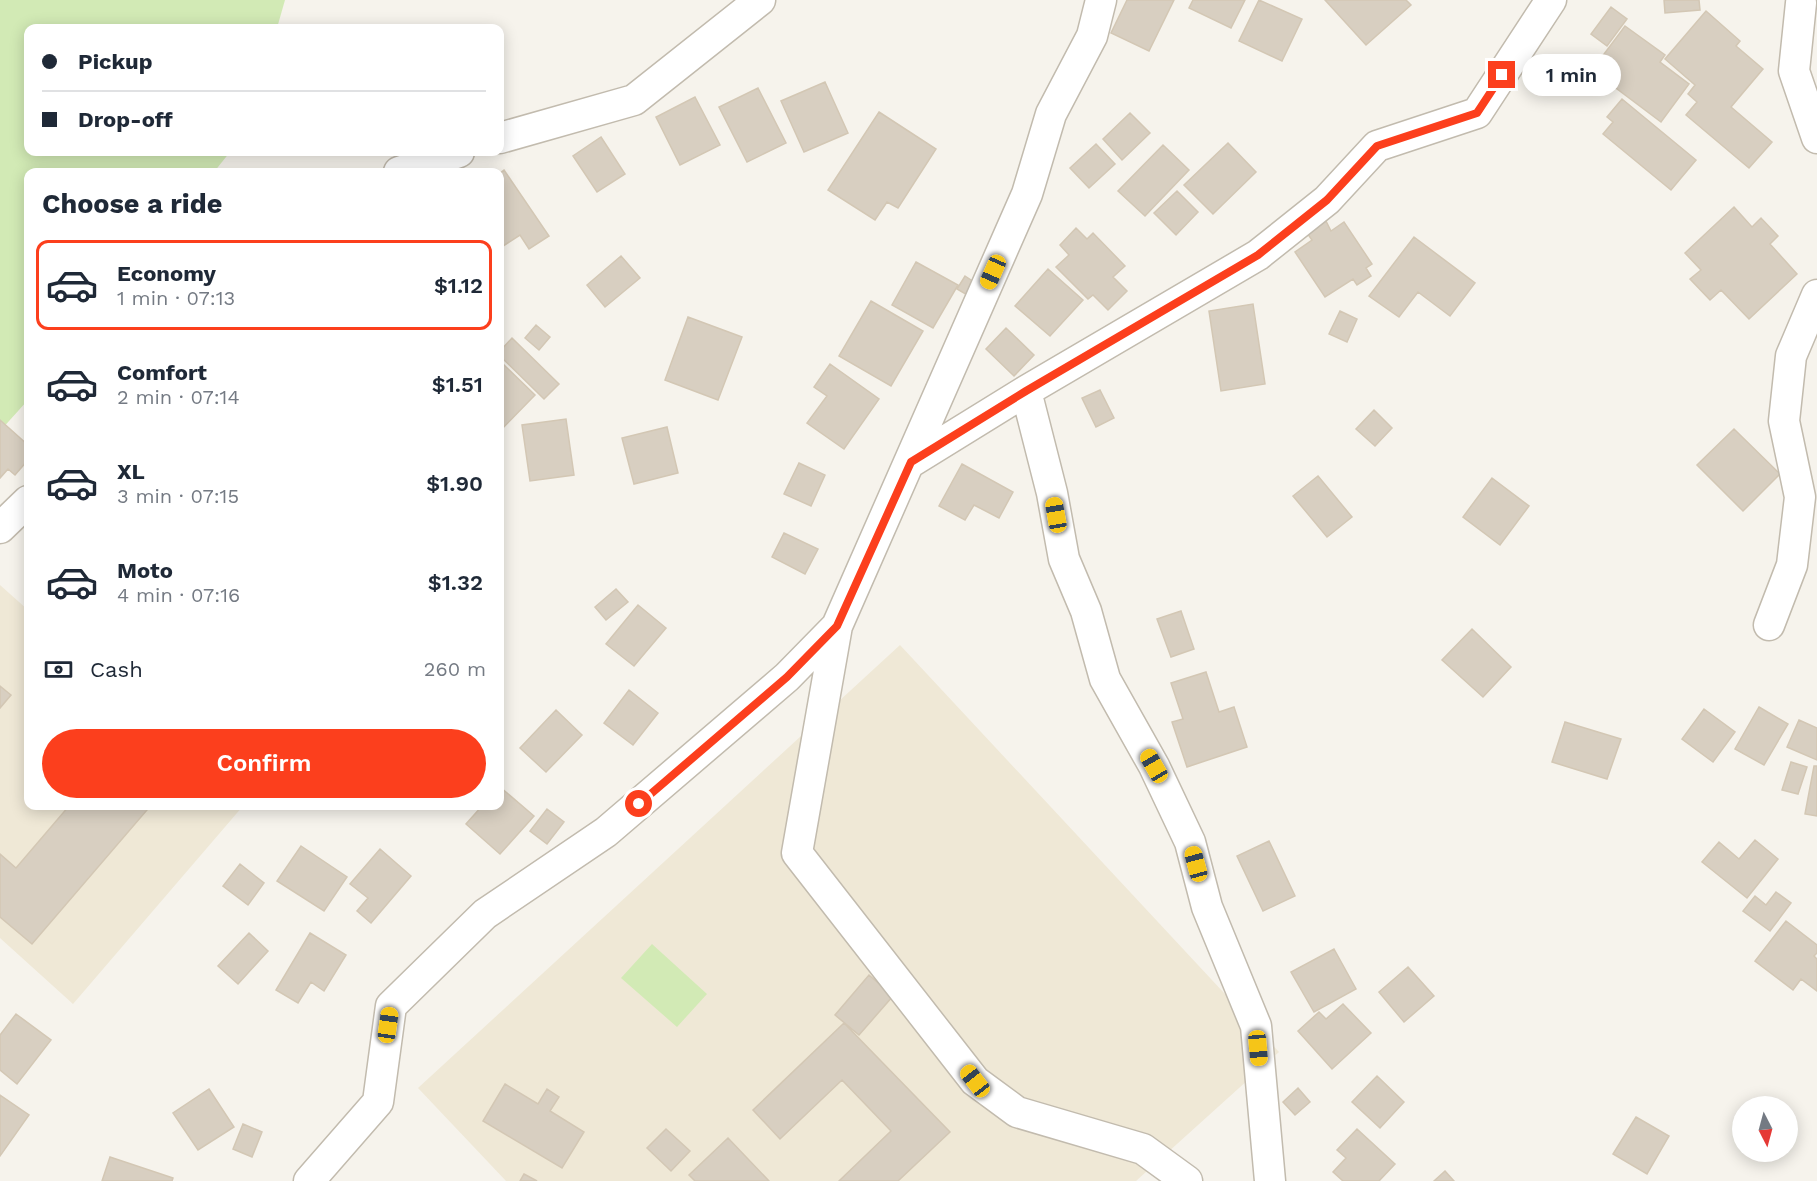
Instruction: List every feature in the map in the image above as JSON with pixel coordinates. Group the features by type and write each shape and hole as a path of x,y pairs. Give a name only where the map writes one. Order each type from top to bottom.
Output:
{"street":[{"path":"504,137 634,100 760,0"},
{"path":"1101,0 1092,36 1051,114 1027,194 837,626 797,853 975,1081 1017,1112 1143,1149 1187,1181"},
{"path":"911,462 1026,391 1258,255 1327,200 1377,146 1477,113 1551,0"},
{"path":"1806,4 1794,71 1817,138"},
{"path":"411,168 447,156"},
{"path":"1769,625 1792,565 1800,497 1784,421 1791,356 1817,295"},
{"path":"1026,391 1052,493 1064,559 1086,611 1105,679 1154,766 1190,842 1208,907 1256,1026 1270,1181"},
{"path":"0,528 24,505"},
{"path":"309,1181 378,1102 391,1006 485,914 606,832 787,677 837,626"}],"shaded area":[{"path":"0,585 24,606 24,810 240,810 73,1004 0,938"},
{"path":"900,645 1279,1052 1136,1181 506,1181 418,1088"}],"green space":[{"path":"0,0 285,0 278,24 24,24 24,156 227,156 217,168 24,168 24,404 0,431"},
{"path":"652,944 707,994 677,1027 621,978"}],"building":[{"path":"1127,0 1174,0 1149,51 1111,33"},
{"path":"1193,0 1245,0 1231,28 1189,8"},
{"path":"1259,0 1302,19 1282,61 1239,41"},
{"path":"1325,0 1406,0 1411,5 1366,45"},
{"path":"1664,0 1699,0 1700,10 1665,13"},
{"path":"1611,7 1627,19 1607,46 1591,34"},
{"path":"1706,11 1740,41 1736,46 1763,69 1731,107 1772,142 1749,168 1686,115 1697,102 1688,94 1695,85 1665,59"},
{"path":"1625,26 1665,55 1660,62 1689,84 1661,122 1592,70"},
{"path":"825,82 848,133 804,152 781,101"},
{"path":"758,88 786,143 747,162 719,107"},
{"path":"695,97 720,145 680,165 656,117"},
{"path":"1622,99 1696,160 1671,190 1603,134 1613,122 1607,117"},
{"path":"879,112 936,149 898,208 887,202 875,220 828,190"},
{"path":"1130,113 1150,133 1122,160 1103,139"},
{"path":"601,137 625,174 597,192 573,156"},
{"path":"1228,143 1256,172 1213,214 1184,185"},
{"path":"1096,144 1115,164 1089,188 1070,168"},
{"path":"1163,145 1189,170 1145,216 1118,191"},
{"path":"504,170 549,236 529,249 520,235 504,245"},
{"path":"1177,191 1198,212 1176,235 1154,213"},
{"path":"1734,207 1752,227 1761,218 1778,236 1770,244 1797,274 1749,319 1721,290 1710,300 1690,279 1701,270 1685,253"},
{"path":"1326,221 1331,231 1344,222 1372,264 1366,268 1371,276 1357,285 1353,279 1325,297 1295,252 1312,240 1307,233"},
{"path":"1076,228 1087,239 1093,233 1125,266 1113,277 1127,291 1108,310 1093,295 1088,299 1056,267 1069,255 1060,245"},
{"path":"1414,237 1475,283 1450,316 1418,292 1399,317 1369,296"},
{"path":"621,256 640,278 605,307 587,285"},
{"path":"916,262 958,285 933,328 892,305"},
{"path":"1048,269 1083,300 1050,336 1015,306"},
{"path":"965,276 977,284 969,296 957,289"},
{"path":"871,301 923,331 891,386 839,356"},
{"path":"1253,304 1265,384 1221,391 1209,311"},
{"path":"1340,311 1357,319 1347,342 1329,334"},
{"path":"688,317 742,337 718,400 665,380"},
{"path":"536,325 550,337 539,350 525,338"},
{"path":"1006,328 1034,355 1014,376 986,349"},
{"path":"512,338 559,384 544,399 504,360 504,347"},
{"path":"830,364 879,399 844,449 807,423 827,396 814,387"},
{"path":"504,365 535,395 504,427"},
{"path":"1100,390 1114,418 1096,427 1082,398"},
{"path":"1374,410 1392,428 1375,446 1356,429"},
{"path":"566,419 574,475 530,481 522,425"},
{"path":"0,420 24,441 24,465 15,475 8,469 0,478"},
{"path":"667,427 678,473 634,484 622,438"},
{"path":"1734,429 1780,474 1743,511 1697,465"},
{"path":"799,463 825,475 811,506 784,494"},
{"path":"962,464 1013,492 999,518 974,505 965,520 939,506"},
{"path":"1318,476 1352,517 1327,537 1293,496"},
{"path":"1492,478 1529,506 1500,545 1463,517"},
{"path":"784,533 818,549 805,574 772,557"},
{"path":"616,589 628,602 606,620 595,607"},
{"path":"638,605 666,628 634,666 606,644"},
{"path":"1181,611 1194,649 1171,657 1157,619"},
{"path":"1472,629 1511,667 1483,697 1442,660"},
{"path":"1206,672 1219,712 1234,707 1247,747 1187,767 1172,722 1183,719 1171,683"},
{"path":"0,686 11,695 0,708"},
{"path":"629,690 658,713 633,745 604,723"},
{"path":"1759,707 1788,724 1764,765 1735,749"},
{"path":"1704,709 1735,732 1713,762 1682,739"},
{"path":"556,710 582,735 546,772 520,748"},
{"path":"1799,720 1817,728 1817,760 1787,747"},
{"path":"1565,722 1621,739 1607,779 1552,762"},
{"path":"1791,762 1807,767 1798,794 1782,790"},
{"path":"1814,766 1817,766 1817,816 1805,814"},
{"path":"504,790 534,816 500,854 466,824 478,810 504,810"},
{"path":"547,809 564,822 547,844 530,831"},
{"path":"66,810 147,810 32,944 0,917 0,854 16,868"},
{"path":"1755,840 1778,859 1747,898 1702,862 1719,842 1739,859"},
{"path":"1269,841 1295,896 1263,911 1237,856"},
{"path":"301,846 347,877 324,911 277,881"},
{"path":"380,849 411,876 371,923 357,911 368,898 350,884"},
{"path":"240,864 264,883 248,905 223,886"},
{"path":"1776,892 1791,903 1770,931 1743,911 1755,896 1766,905"},
{"path":"1786,921 1817,945 1817,953 1814,956 1817,959 1817,991 1801,979 1793,990 1755,961"},
{"path":"249,933 268,951 238,984 218,966"},
{"path":"310,933 346,955 324,991 311,982 298,1003 276,990"},
{"path":"1334,949 1356,989 1314,1012 1291,972"},
{"path":"1408,967 1434,996 1404,1022 1379,992"},
{"path":"869,975 893,996 859,1035 835,1015"},
{"path":"1343,1004 1371,1033 1332,1069 1298,1031 1319,1012 1326,1019"},
{"path":"16,1014 51,1040 17,1084 0,1070 0,1035"},
{"path":"844,1023 950,1132 898,1181 839,1181 891,1131 842,1080 780,1139 753,1110"},
{"path":"1377,1076 1404,1102 1380,1128 1352,1102"},
{"path":"505,1084 538,1104 547,1089 559,1097 550,1111 584,1132 562,1168 483,1121"},
{"path":"1298,1088 1310,1102 1295,1115 1283,1102"},
{"path":"209,1089 234,1127 198,1150 173,1113"},
{"path":"0,1095 29,1115 0,1156"},
{"path":"1636,1117 1669,1136 1647,1174 1613,1154"},
{"path":"243,1124 262,1132 252,1157 233,1149"},
{"path":"666,1129 690,1151 671,1171 647,1148"},
{"path":"1357,1129 1395,1164 1379,1181 1343,1181 1333,1172 1346,1158 1337,1150"},
{"path":"728,1138 769,1181 695,1181 689,1175"},
{"path":"110,1157 173,1178 172,1181 102,1181"},
{"path":"1445,1171 1454,1181 1434,1181"},
{"path":"524,1174 537,1181 520,1181"}],"route":[{"path":"639,804 787,677 837,626 911,462 1026,391 1258,255 1327,200 1377,146 1477,113 1502,75"}]}
